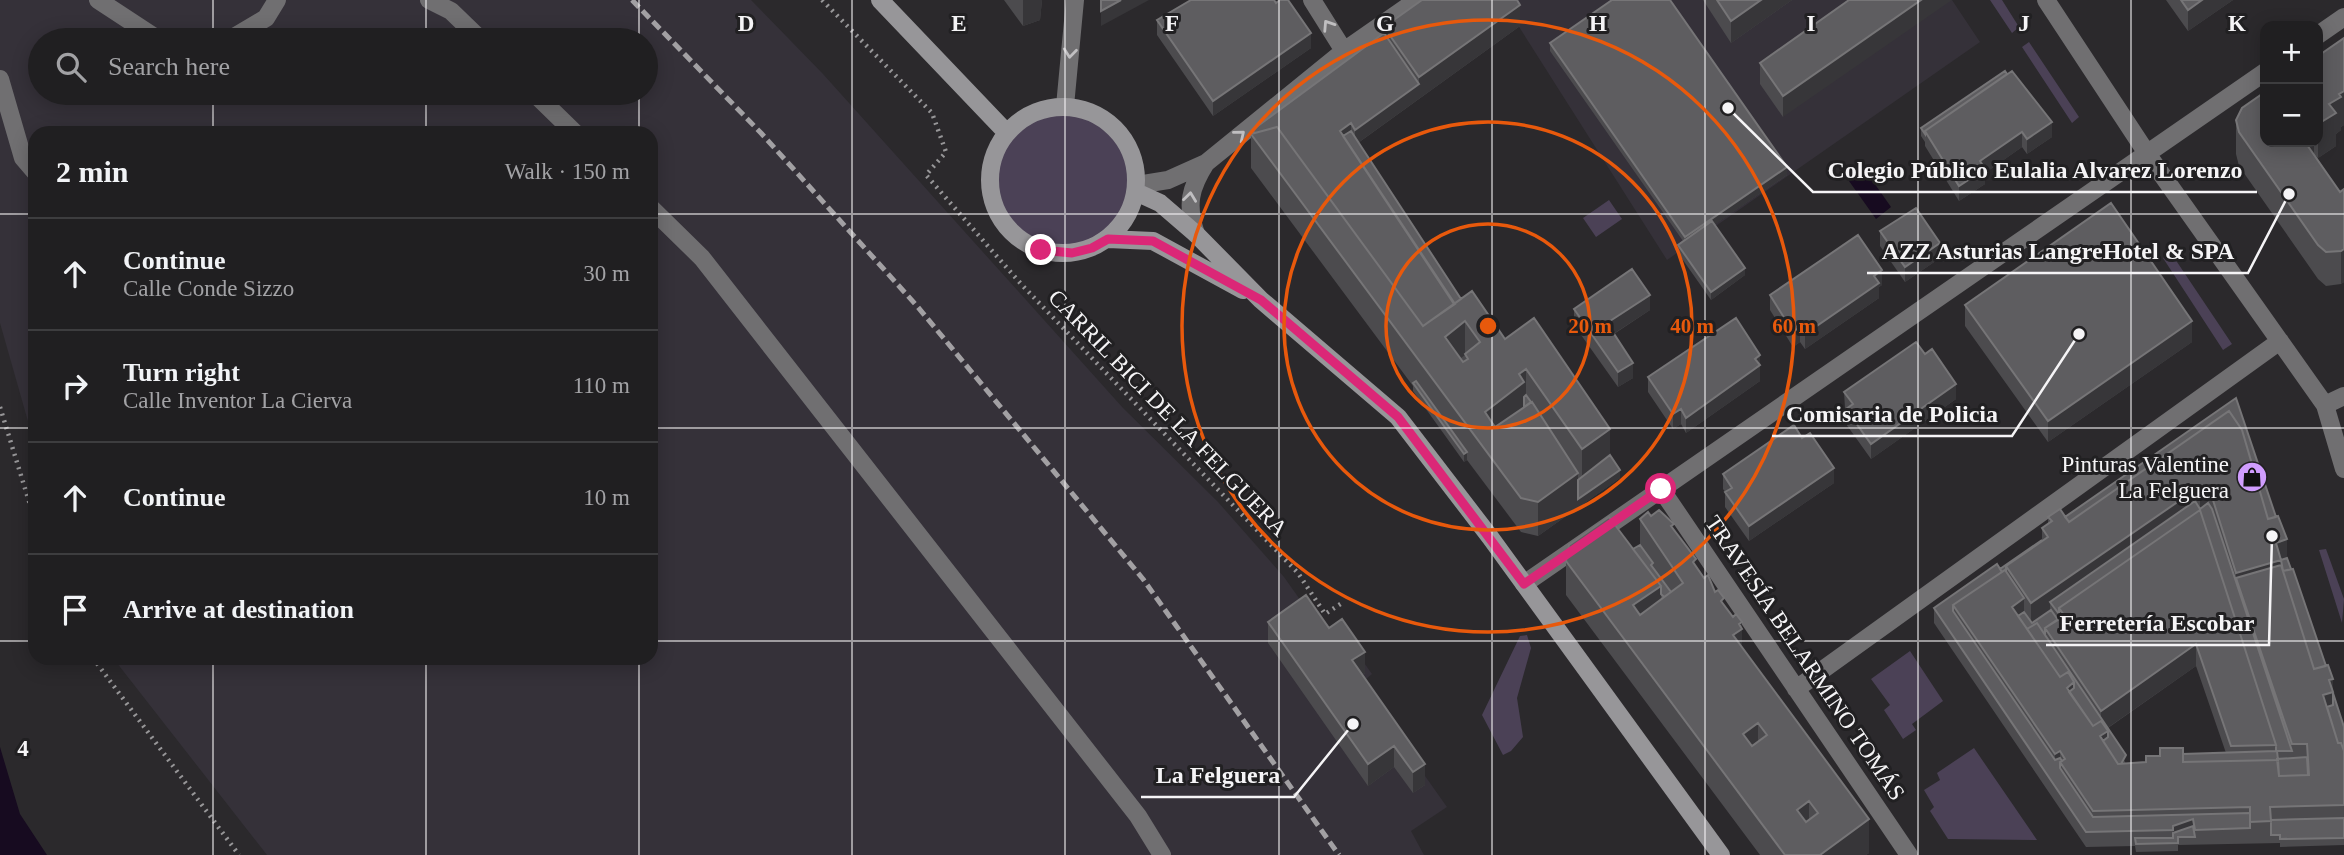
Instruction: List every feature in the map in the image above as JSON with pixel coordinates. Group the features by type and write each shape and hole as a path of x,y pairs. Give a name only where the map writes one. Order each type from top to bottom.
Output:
{"street":[{"path":"98,0 141,28"},
{"path":"250,28 266,19 277,0"},
{"path":"429,0 451,11 469,28"},
{"path":"880,0 1006,132"},
{"path":"1065,106 1075,0"},
{"path":"1312,0 1344,51"},
{"path":"1137,189 1168,180 1206,163 1344,51 1417,0"},
{"path":"2046,0 2148,155 2325,405 2344,469"},
{"path":"2323,32 2344,17"},
{"path":"1524,584 2260,76"},
{"path":"0,79 23,158 28,164"},
{"path":"546,105 568,126"},
{"path":"1065,106 1103,118 1128,144 1137,189 1126,219 1108,239 1092,248 1062,252 1041,250 1008,229 992,203 991,163 1006,132 1031,113 1065,106"},
{"path":"1196,234 1189,212 1192,184 1206,163"},
{"path":"1137,189 1196,234 1261,300 1398,417 1524,584 1721,855"},
{"path":"658,215 702,258 1138,816 1162,855"},
{"path":"1108,239 1153,241 1261,300"},
{"path":"1796,689 2280,341"},
{"path":"2325,405 2344,396"},
{"name":"TRAVESÍA BELARMINO TOMÁS","path":"1661,489 1909,855"}],"path":[{"name":"CARRIL BICI DE LA FELGUERA","path":"822,0 932,113 946,152 926,175 943,195 1021,284 1298,573 1325,614 1342,603"},
{"path":"0,407 28,498"},
{"path":"98,665 239,855"}],"shaded area":[{"path":"0,0 751,0 823,74 1123,408 1218,502 1284,577 1330,642 1343,633 1372,674 1360,684 1447,807 1411,831 1424,855 267,855 118,665 658,665 658,126 28,126 28,421 0,323"},
{"path":"1502,0 1952,0 1980,42 1667,260"},
{"path":"1990,0 2002,0 2019,27 2012,33"},
{"path":"2029,42 2079,117 2072,123 2022,47"},
{"path":"1063,107 1091,113 1114,129 1130,152 1136,180 1130,208 1114,231 1091,247 1063,253 1035,247 1012,231 996,208 990,180 996,152 1012,129 1035,113"},
{"path":"1865,170 1891,207 1876,219 1849,181"},
{"path":"1609,200 1622,219 1596,237 1583,218"},
{"path":"2171,253 2232,344 2223,350 2163,258"},
{"path":"2326,549 2344,599 2342,623 2319,550"},
{"path":"1527,635 1531,648 1517,698 1523,737 1511,751 1503,755 1482,715 1520,636"},
{"path":"1910,651 1943,701 1912,724 1916,730 1903,739 1884,710 1890,705 1871,679"},
{"path":"0,747 20,814 47,855 0,855"},
{"path":"1974,748 2037,840 1948,839 1930,811 1934,807 1924,790 1940,780 1937,773"}],"building":[{"path":"1101,0 1121,0 1101,11"},
{"path":"1191,0 1274,0 1276,3 1288,0 1311,33 1213,101 1157,20"},
{"path":"1422,0 1517,0 1520,5 1419,77 1384,27"},
{"path":"1612,0 1670,0 1787,167 1685,237 1550,43"},
{"path":"1717,0 1761,0 1731,21"},
{"path":"1849,0 1921,0 1783,96 1760,63"},
{"path":"2181,0 2202,0 2188,10"},
{"path":"1384,33 1419,84 1355,130 1351,123 1340,131 1455,304 1423,326 1277,127 1255,133 1251,131"},
{"path":"2344,38 2344,91 2339,94 2341,97 2329,104 2336,113 2323,121 2323,84 2323,53"},
{"path":"2005,71 2007,74 1925,131 1925,134 1921,128"},
{"path":"2012,71 2052,122 2027,139 2022,132 1980,161 1985,169 1959,186 1925,131"},
{"path":"2260,95 2260,147 2308,147 2340,192 2344,189 2344,249 2326,252 2318,245 2239,132 2236,120 2242,108"},
{"path":"1277,127 1423,326 1472,291 1505,339 1534,318 1610,429 1582,449 1526,369 1519,374 1524,382 1485,412 1495,427 1532,402 1578,473 1538,502 1521,498 1251,134","holes":["1465,321 1480,342 1465,354 1468,359 1463,362 1445,337"]},
{"path":"1351,131 1461,299 1454,304 1343,136"},
{"path":"2111,203 2192,321 2048,421 1965,305"},
{"path":"1916,208 1940,243 1905,267 1880,231"},
{"path":"1712,221 1745,268 1711,292 1678,245"},
{"path":"1858,235 1882,270 1874,276 1879,283 1805,334 1800,327 1793,332 1770,295"},
{"path":"1632,269 1650,295 1607,323 1633,363 1618,372 1574,309"},
{"path":"1736,318 1760,355 1755,359 1760,365 1686,418 1681,409 1673,414 1648,377"},
{"path":"1916,342 1925,354 1932,349 1956,384 1871,444 1846,409 1853,404 1844,392"},
{"path":"1416,381 1467,452 1464,454 1413,383"},
{"path":"1526,395 1531,402 1524,407 1524,397"},
{"path":"2236,398 2276,517 2268,519 2242,430 2229,411 2069,522 2065,517"},
{"path":"2229,411 2242,430 2268,519 2278,516 2287,539 2276,543 2281,560 2236,573 2212,497 2208,491 2200,497 2195,490 2031,603 2006,566 2048,537 2042,528 2052,521 2048,517 2060,509 2069,522"},
{"path":"1794,425 1802,438 1810,433 1834,468 1749,526 1725,492 1732,488 1723,474"},
{"path":"1610,455 1620,470 1578,499 1578,480"},
{"path":"2195,501 2200,509 2208,503 2212,509 2292,751 2277,751 2278,760 2183,762 2183,754 2276,751 2200,510 2059,608 2059,614 2050,602"},
{"path":"1659,510 1674,524 1671,526 1696,559 1693,562 1704,578 1708,575 1715,592 1718,590 1724,598 1721,601 1733,617 1736,614 1742,622 1739,624 1742,629 1733,635 1869,819 1820,855 1785,855 1566,561 1569,545 1609,517 1661,586 1633,605 1640,615 1683,583 1640,519 1648,512 1651,516","holes":["1758,723 1767,735 1752,746 1743,734","1809,801 1818,813 1806,822 1797,810"]},
{"path":"2200,510 2276,745 2231,746 2196,644 2101,711 2045,628 2064,615 2059,608"},
{"path":"2042,540 2006,566 2006,571 2002,572 2000,569"},
{"path":"1640,545 1671,592 1664,597 1661,594 1661,586 1633,549"},
{"path":"2287,558 2291,569 2283,571 2281,560"},
{"path":"1997,564 2002,572 1953,605 1953,611 2055,760 2060,758 2060,768 2093,817 2250,813 2250,828 2195,830 2193,819 2173,826 2173,830 2086,832 1934,608"},
{"path":"2281,565 2314,669 2328,665 2333,679 2329,680 2333,692 2323,695 2338,743 2341,743 2344,751 2344,805 2270,807 2271,821 2250,822 2250,807 2093,811 2060,762 2065,759 2060,751 2055,754 1953,605 2005,570 2024,598 2012,607 2060,677 2068,672 2074,682 2067,688 2093,726 2101,721 2108,731 2100,736 2118,764 2146,762 2146,756 2160,756 2160,748 2183,748 2183,762 2278,760 2279,776 2309,775 2307,744 2292,744 2236,578"},
{"path":"2293,569 2326,666 2314,669 2283,571"},
{"path":"1306,595 1329,628 1342,619 1365,652 1352,660 1425,764 1413,772 1394,746 1368,764 1268,622"},
{"path":"2051,610 2058,620 2045,628 2045,635 2037,623 2027,629 2018,616 2024,612 2032,623"},
{"path":"2037,623 2126,755 2121,764 2118,764 2103,741 2108,737 2108,731 2101,721 2093,726 2069,692 2074,688 2074,682 2068,672 2060,677 2027,629"},
{"path":"2333,693 2344,727 2344,751 2341,743 2338,743 2327,707 2333,705"},
{"path":"2307,757 2308,775 2279,776 2277,759"},
{"path":"2344,818 2344,838 2280,839 2280,835 2271,835 2271,820"},
{"path":"2193,826 2195,837 2178,837 2178,843 2136,844 2135,838 2173,838 2173,833"}],"railway":[{"path":"632,0 761,133 917,306 1143,579 1339,855"}],"place":[{"name":"Colegio Público Eulalia Alvarez Lorenzo","path":"1728,108"},
{"name":"AZZ Asturias LangreHotel & SPA","path":"2289,194"},
{"name":"Comisaria de Policia","path":"2079,334"},
{"name":"Pinturas Valentine La Felguera","path":"2252,477"},
{"name":"Ferretería Escobar","path":"2272,536"},
{"name":"La Felguera","path":"1353,724"}],"route":[{"path":"1041,250 1072,253 1092,248 1108,239 1153,241 1261,300 1398,417 1524,584 1661,489"}]}
